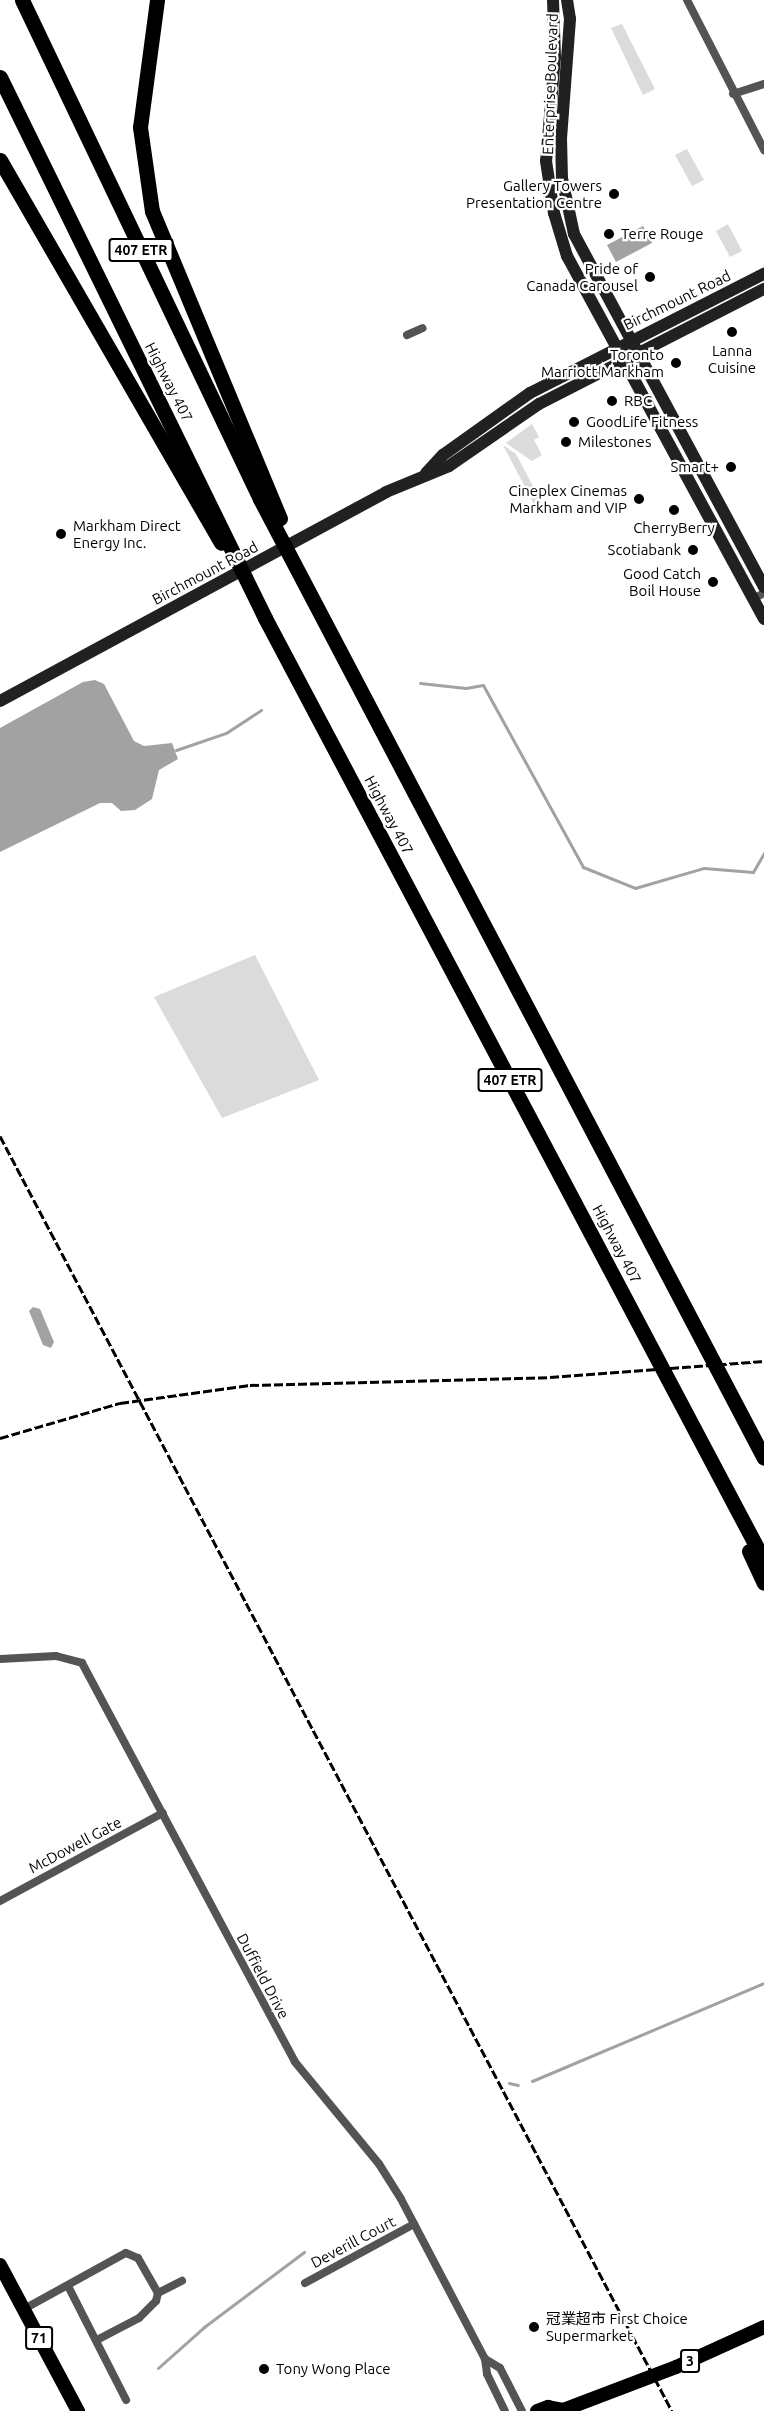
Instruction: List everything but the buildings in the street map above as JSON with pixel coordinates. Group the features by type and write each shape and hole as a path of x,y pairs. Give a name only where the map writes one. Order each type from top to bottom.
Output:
{"highway":[{"name":"Highway 407","path":"22,0 266,497 312,596 764,1458"},
{"path":"157,0 140,128 152,211 266,497"},
{"name":"Highway 407","path":"0,77 215,523 764,1561"},
{"path":"0,160 215,523"},
{"path":"745,1422 764,1452"},
{"path":"691,1423 764,1583"}],"main road":[{"name":"Enterprise Boulevard","path":"553,0 555,57 546,161 554,213 567,256 623,360 759,596 764,620"},
{"name":"Enterprise Boulevard","path":"567,0 570,19 561,138 562,178 574,234 636,354 764,587"},
{"name":"Birchmount Road","path":"425,474 442,455 530,393 616,346 764,274"},
{"name":"Birchmount Road","path":"0,701 425,474 449,466 539,404 764,289"},
{"name":"71","path":"0,2265 78,2411"},
{"name":"3","path":"537,2411 548,2407 563,2410 676,2367 764,2326"}],"street":[{"path":"687,0 733,94 764,150"},
{"path":"733,94 764,84"},
{"path":"407,335 423,328"},
{"name":"Duffield Drive","path":"0,1659 56,1656 82,1663 295,2062 378,2164 414,2224 485,2359 487,2374 505,2411"},
{"name":"McDowell Gate","path":"0,1901 163,1813"},
{"name":"Deverill Court","path":"305,2283 414,2224"},
{"path":"24,2309 126,2253 138,2258 158,2294 156,2301 139,2318 97,2340"},
{"path":"158,2294 182,2281"},
{"path":"68,2286 126,2400"},
{"name":"Duffield Drive","path":"485,2359 500,2368 522,2411"}],"shaded area":[{"path":"622,24 655,89 643,95 611,28"},
{"path":"687,149 704,180 692,186 675,155"},
{"path":"728,224 742,251 730,257 716,231"},
{"path":"643,226 652,243 616,262 607,245"},
{"path":"532,424 539,437 534,440 542,455 532,461 506,443"},
{"path":"503,445 516,454 545,509 538,512"},
{"path":"95,680 104,684 134,741 144,746 172,743 178,759 159,770 152,799 135,810 121,811 112,803 100,803 0,852 0,728 83,682"},
{"path":"255,955 319,1080 222,1118 154,997"},
{"path":"33,1307 40,1309 54,1342 51,1348 43,1345 29,1311"}],"waterway":[{"path":"420,683 466,688 483,685 583,867 635,888 704,868 753,872 764,853"},
{"path":"176,750 226,733 261,710"},
{"path":"532,2081 764,1983"},
{"path":"509,2083 518,2085"},
{"path":"158,2368 204,2327 304,2252"}],"railway":[{"path":"0,1136 672,2411"},
{"path":"0,1438 120,1403 250,1385 550,1377 764,1361"}],"place":[{"name":"Gallery Towers Presentation Centre","path":"614,194"},
{"name":"Terre Rouge","path":"609,234"},
{"name":"Pride of Canada Carousel","path":"650,277"},
{"name":"Lanna Cuisine","path":"732,332"},
{"name":"Toronto Marriott Markham","path":"676,363"},
{"name":"RBC","path":"612,401"},
{"name":"GoodLife Fitness","path":"574,422"},
{"name":"Milestones","path":"566,442"},
{"name":"Smart+","path":"731,467"},
{"name":"Cineplex Cinemas Markham and VIP","path":"639,499"},
{"name":"CherryBerry","path":"674,510"},
{"name":"Markham Direct Energy Inc.","path":"61,534"},
{"name":"Scotiabank","path":"693,550"},
{"name":"Good Catch Boil House","path":"713,582"},
{"name":"冠業超市 First Choice Supermarket","path":"534,2327"},
{"name":"Tony Wong Place","path":"264,2369"}]}
